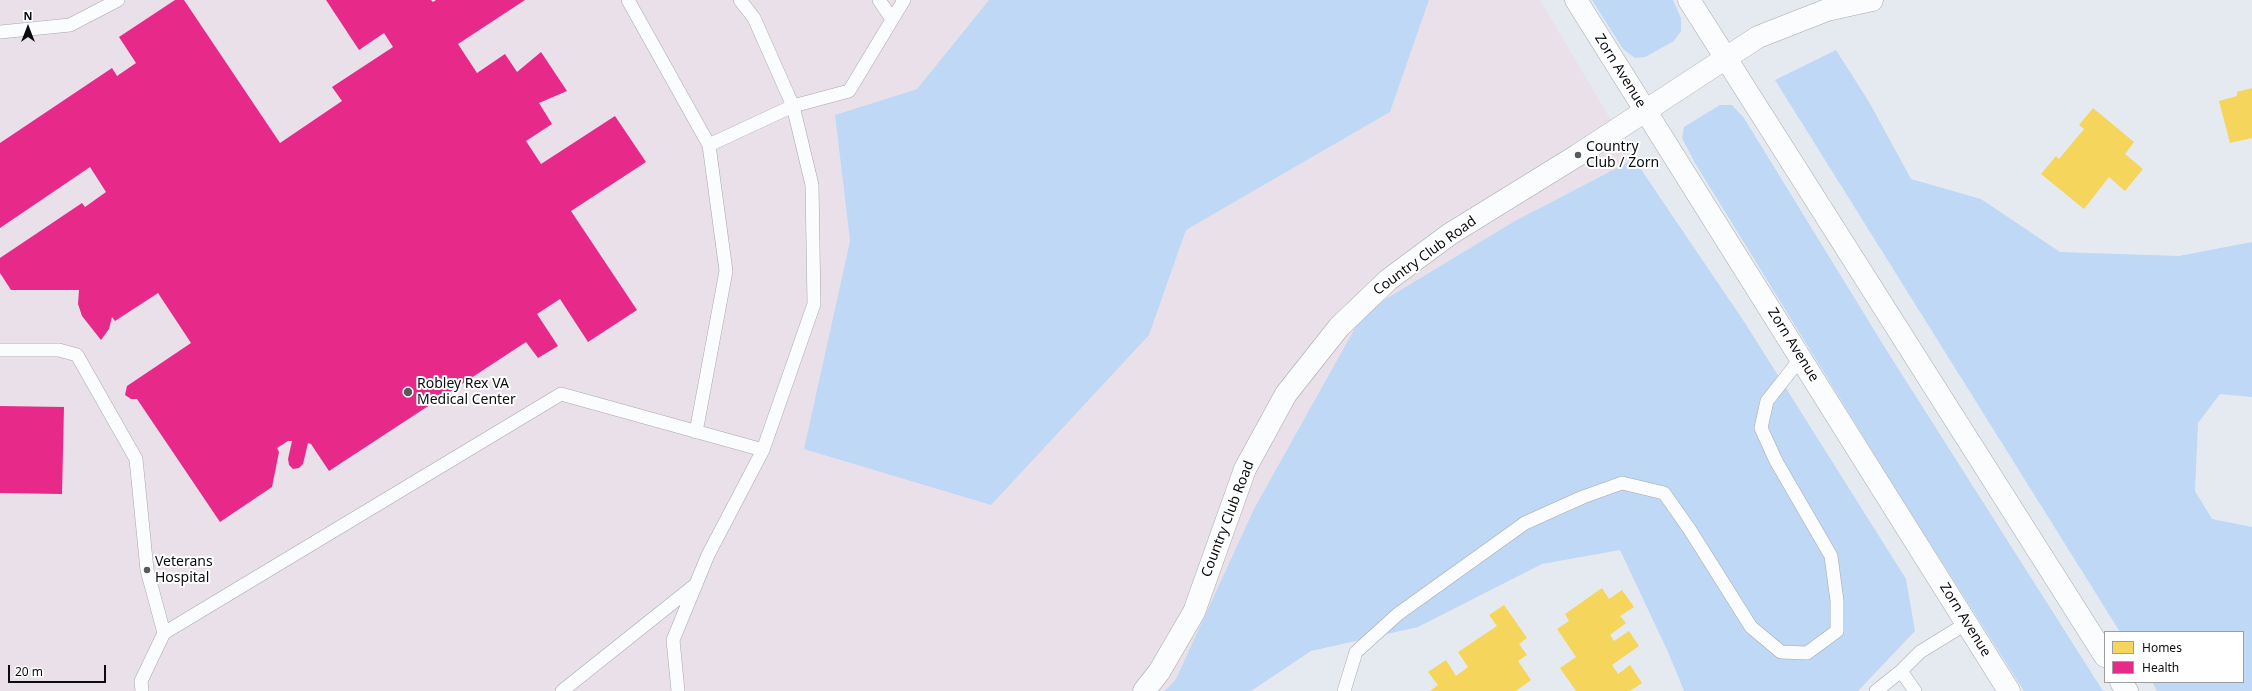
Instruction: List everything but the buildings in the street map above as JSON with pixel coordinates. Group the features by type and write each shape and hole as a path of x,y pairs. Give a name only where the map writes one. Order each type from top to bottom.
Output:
{"main road":[{"name":"Zorn Avenue","path":"1576,0 2009,691"},
{"path":"1689,0 1725,57 1758,105 2104,654"},
{"name":"Country Club Road","path":"1144,691 1159,672 1194,612 1245,469 1286,394 1338,326 1388,280 1450,234 1578,155 1725,57 1758,37 1800,20 1827,10 1872,0"}],"lane":[{"path":"0,32 70,25 118,0"},
{"path":"628,0 709,145 726,271 696,432"},
{"path":"678,691 673,640 708,555 763,450 814,304 812,184 792,106 754,18 740,0"},
{"path":"879,0 892,19"},
{"path":"709,145 792,106 849,91 904,0"},
{"path":"0,350 58,350 77,355 136,459 146,570 164,633"},
{"path":"1344,691 1356,652 1398,614 1525,523 1583,497 1622,483 1664,493 1690,530 1751,627 1781,652 1807,653 1825,640 1837,631 1837,601 1831,556 1776,461 1761,428 1767,401 1801,358"},
{"path":"142,691 141,682 164,633 561,394 763,450"},
{"path":"562,691 696,584"},
{"path":"1876,691 1901,671 1920,652 1966,623"},
{"path":"1901,671 1915,691"}],"shaded area":[{"name":"Robley Rex VA Medical Center","path":"0,0 989,0 917,89 835,115 850,241 805,449 1149,335 1186,230 1390,112 1429,0 1540,0 1634,159 1515,221 1364,312 1176,679 1165,691 0,691"},
{"path":"989,0 1429,0 1390,112 1186,230 1149,335 991,505 804,449 850,241 835,115 917,89"},
{"path":"1592,0 1673,0 1681,18 1681,31 1674,41 1645,57 1635,58 1623,49"},
{"path":"1836,50 1869,102 1911,179 1981,199 2060,252 2179,256 2252,242 2252,397 2220,394 2198,423 2195,491 2212,519 2252,527 2252,691 2157,691 2153,683 2244,683 2244,631 2119,631 1775,80"},
{"path":"1720,105 1732,105 1744,118 1887,351 2103,691 2024,691 1900,496 1695,163 1682,138 1684,127"},
{"path":"1634,159 1745,323 1906,579 1915,631 1858,691 1684,691 1668,652 1620,550 1542,564 1418,627 1311,651 1251,691 1165,691 1176,679 1254,509 1364,312 1515,221"}],"place":[{"name":"Country Club / Zorn","path":"1578,155"},
{"name":"Robley Rex VA Medical Center","path":"408,392"},
{"name":"Veterans Hospital","path":"147,570"}]}
